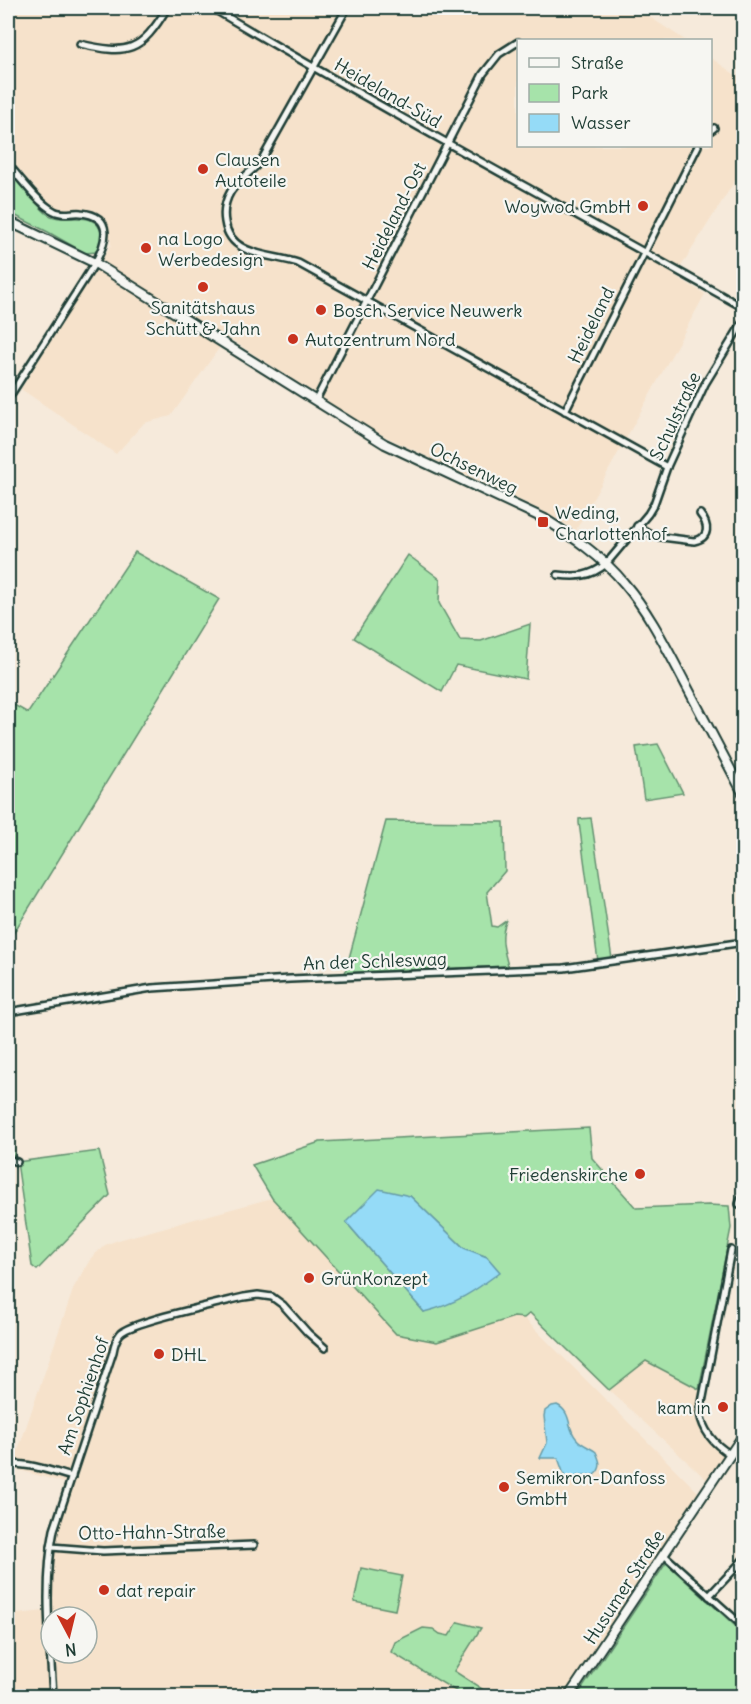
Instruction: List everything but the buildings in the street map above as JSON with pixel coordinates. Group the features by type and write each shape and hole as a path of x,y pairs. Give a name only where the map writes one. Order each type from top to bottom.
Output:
{"main road":[{"name":"Ochsenweg","path":"8,221 95,263 385,444 545,519 569,534 623,581 658,632 744,795"},
{"name":"Husumer Straße","path":"569,1696 618,1626 663,1554 744,1434"}],"street":[{"path":"80,44 106,50 130,49 145,38 166,8"},
{"path":"212,8 313,68"},
{"name":"Heideland-Süd","path":"347,8 261,160 230,192 224,207 225,226 242,248 256,254 298,263 368,302"},
{"name":"Heideland-Ost","path":"316,400 483,74 498,54 517,43"},
{"name":"Heideland-Süd","path":"313,68 448,144"},
{"path":"448,144 744,308"},
{"name":"Heideland","path":"565,411 697,147"},
{"path":"8,164 47,207 56,213 91,215 103,226 105,236 102,250 95,263 8,399"},
{"path":"368,302 667,467"},
{"name":"Schulstraße","path":"606,564 654,504 667,467 705,384 744,320"},
{"path":"638,526 654,536 700,540 706,532 705,519 700,514"},
{"path":"558,575 584,576 598,571 606,564"},
{"name":"An der Schleswag","path":"8,1012 152,988 291,979 564,968 744,942"},
{"path":"8,1159 17,1162"},
{"path":"741,1205 744,1192"},
{"path":"730,1454 714,1442 701,1420 700,1413 731,1250"},
{"name":"Am Sophienhof","path":"53,1696 49,1593 54,1530 120,1334 126,1329 144,1323 258,1295 272,1297 283,1305 325,1348"},
{"path":"8,1464 31,1466 72,1477"},
{"name":"Otto-Hahn-Straße","path":"51,1547 103,1551 254,1545"},
{"path":"663,1554 744,1627"},
{"path":"710,1596 744,1559"}],"shaded area":[{"path":"8,8 636,8 683,39 517,39 517,147 712,147 712,59 743,80 743,168 675,276 705,294 576,530 541,510 374,431 227,337 171,416 144,423 116,454 21,389 111,245 109,227 97,212 83,208 58,209 50,204 8,157"},
{"path":"272,1198 396,1334 514,1317 524,1318 698,1492 563,1696 8,1696 8,1615 39,1612 39,1665 99,1665 99,1605 45,1605 45,1564 49,1531 65,1483 12,1468 74,1287 91,1258 105,1245"},
{"path":"646,1361 699,1389 695,1418 709,1441 725,1456 707,1480 609,1390"}],"green space":[{"path":"8,172 46,213 53,217 93,221 102,235 97,252 85,253 8,212"},
{"path":"135,552 219,599 8,942 8,704 9,702 28,713"},
{"path":"408,555 440,579 439,603 460,640 481,641 530,624 526,679 456,665 442,692 354,638"},
{"path":"658,744 683,793 644,799 636,747"},
{"path":"591,818 612,959 598,961 579,823 579,819"},
{"path":"386,821 504,822 505,871 487,892 492,926 497,927 507,920 503,937 508,966 345,973"},
{"path":"8,1108 15,1159 8,1157"},
{"path":"589,1128 592,1158 636,1208 729,1206 731,1228 699,1389 646,1361 609,1390 530,1313 524,1318 514,1317 437,1342 396,1334 272,1198 252,1165 320,1142","holes":["410,1196 464,1248 487,1257 424,1312 346,1222"]},
{"path":"99,1151 110,1195 37,1270 32,1266 17,1162"},
{"path":"666,1563 743,1633 743,1696 577,1696"},
{"path":"361,1568 402,1576 395,1610 354,1602"},
{"path":"458,1622 481,1628 454,1671 493,1696 464,1696 391,1652 395,1642 423,1628 433,1629 449,1636"}],"water":[{"path":"379,1189 410,1196 464,1248 487,1257 500,1272 465,1296 424,1312 346,1222"},
{"path":"557,1405 565,1412 576,1438 596,1452 600,1467 594,1475 578,1475 566,1480 558,1458 540,1458 547,1443 545,1411"}],"place":[{"name":"Clausen Autoteile","path":"203,169"},
{"name":"Woywod GmbH","path":"643,206"},
{"name":"na Logo Werbedesign","path":"146,248"},
{"name":"Sanitätshaus Schütt & Jahn","path":"203,287"},
{"name":"Bosch Service Neuwerk","path":"321,310"},
{"name":"Autozentrum Nord","path":"293,339"},
{"name":"Weding, Charlottenhof","path":"543,522"},
{"name":"Friedenskirche","path":"640,1174"},
{"name":"GrünKonzept","path":"309,1278"},
{"name":"DHL","path":"159,1354"},
{"name":"kam in","path":"723,1407"},
{"name":"Semikron-Danfoss GmbH","path":"504,1487"},
{"name":"dat repair","path":"104,1590"}]}
